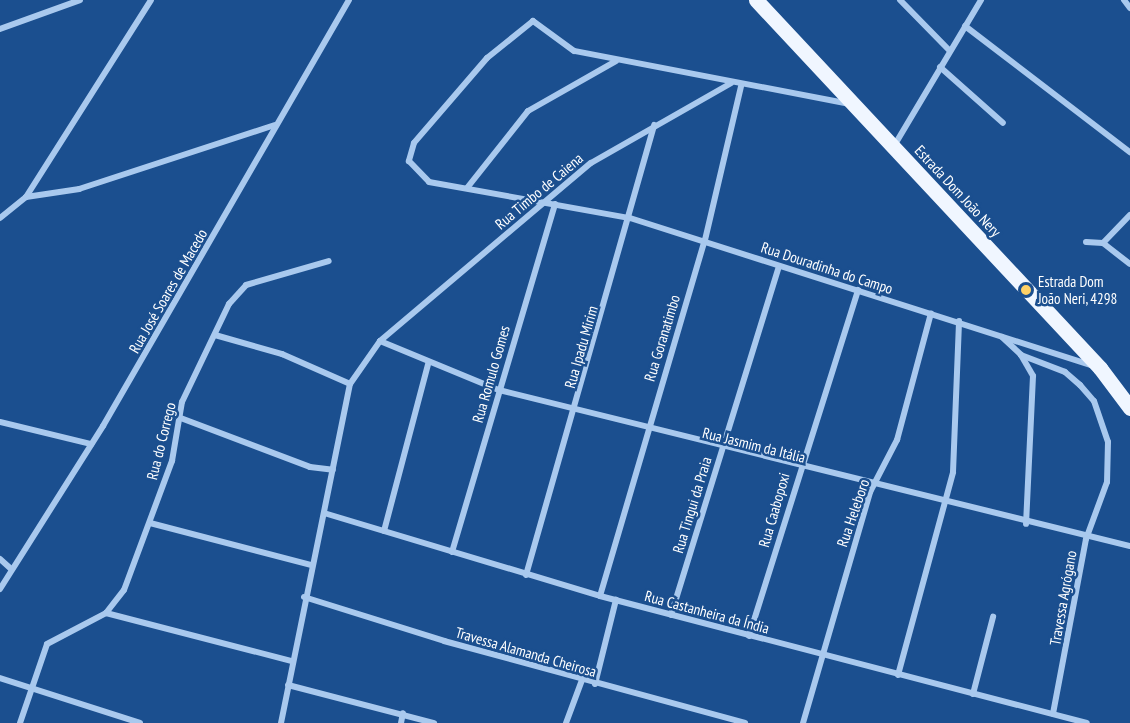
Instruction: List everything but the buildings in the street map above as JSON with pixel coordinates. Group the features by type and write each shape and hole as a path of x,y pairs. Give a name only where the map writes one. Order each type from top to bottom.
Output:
{"main road":[{"name":"Estrada Dom João Nery","path":"756,0 1100,368 1130,408"}],"street":[{"path":"0,29 80,0"},
{"path":"0,218 26,197 151,0"},
{"name":"Rua José Soares de Macedo","path":"0,589 11,568 92,444 349,0"},
{"path":"900,0 949,50"},
{"path":"893,147 981,0"},
{"path":"1124,0 1130,8"},
{"name":"Rua Douradinha do Campo","path":"616,60 574,51 533,21 487,58 410,153 418,177 630,218 959,321 1100,368"},
{"path":"965,26 1130,152"},
{"path":"466,188 528,111 616,60 741,86 852,105"},
{"path":"940,67 1003,123"},
{"name":"Rua Timbo de Caiena","path":"350,384 380,341 604,153 731,84"},
{"name":"Rua Goranatimbo","path":"600,596 647,430 705,240 741,86"},
{"path":"26,197 79,189 275,125"},
{"name":"Rua Ipadu Mirim","path":"526,574 575,411 654,126"},
{"name":"Rua Romulo Gomes","path":"452,552 555,204"},
{"path":"1103,243 1130,215"},
{"path":"1086,242 1103,243 1130,264"},
{"name":"Rua do Corrego","path":"20,723 30,690 51,640 106,613 124,590 172,461 178,417 229,303 246,285 329,261"},
{"name":"Rua Tingui da Praia","path":"671,615 779,266"},
{"name":"Rua Caabopoxi","path":"749,636 799,469 858,290"},
{"name":"Rua Heleboro","path":"803,723 872,487 897,440 931,313"},
{"path":"898,675 947,505 960,413 959,321"},
{"path":"215,335 282,354 350,384 324,513 304,597 281,723"},
{"path":"999,335 1022,355 1033,376 1035,405 1026,524"},
{"name":"Rua Jasmim da Itália","path":"380,341 428,364 499,390 575,411 872,487 1086,539 1130,546"},
{"name":"Travessa Agrógano","path":"1022,355 1072,377 1104,421 1107,482 1086,539 1053,714"},
{"path":"384,531 428,364"},
{"path":"178,417 310,467 333,470"},
{"path":"0,422 92,444"},
{"name":"Rua Castanheira da Índia","path":"324,513 600,596 1087,723"},
{"path":"150,523 311,565"},
{"path":"0,558 11,568"},
{"name":"Travessa Alamanda Cheirosa","path":"304,597 595,684 744,723"},
{"path":"595,684 616,600"},
{"path":"106,613 292,661"},
{"path":"973,694 993,617"},
{"path":"0,678 30,690 140,723"},
{"path":"566,723 582,680"},
{"path":"288,685 403,713 434,723"},
{"path":"402,723 403,713"}],"place":[{"name":"Estrada Dom João Neri, 4298","path":"1026,290"}]}
